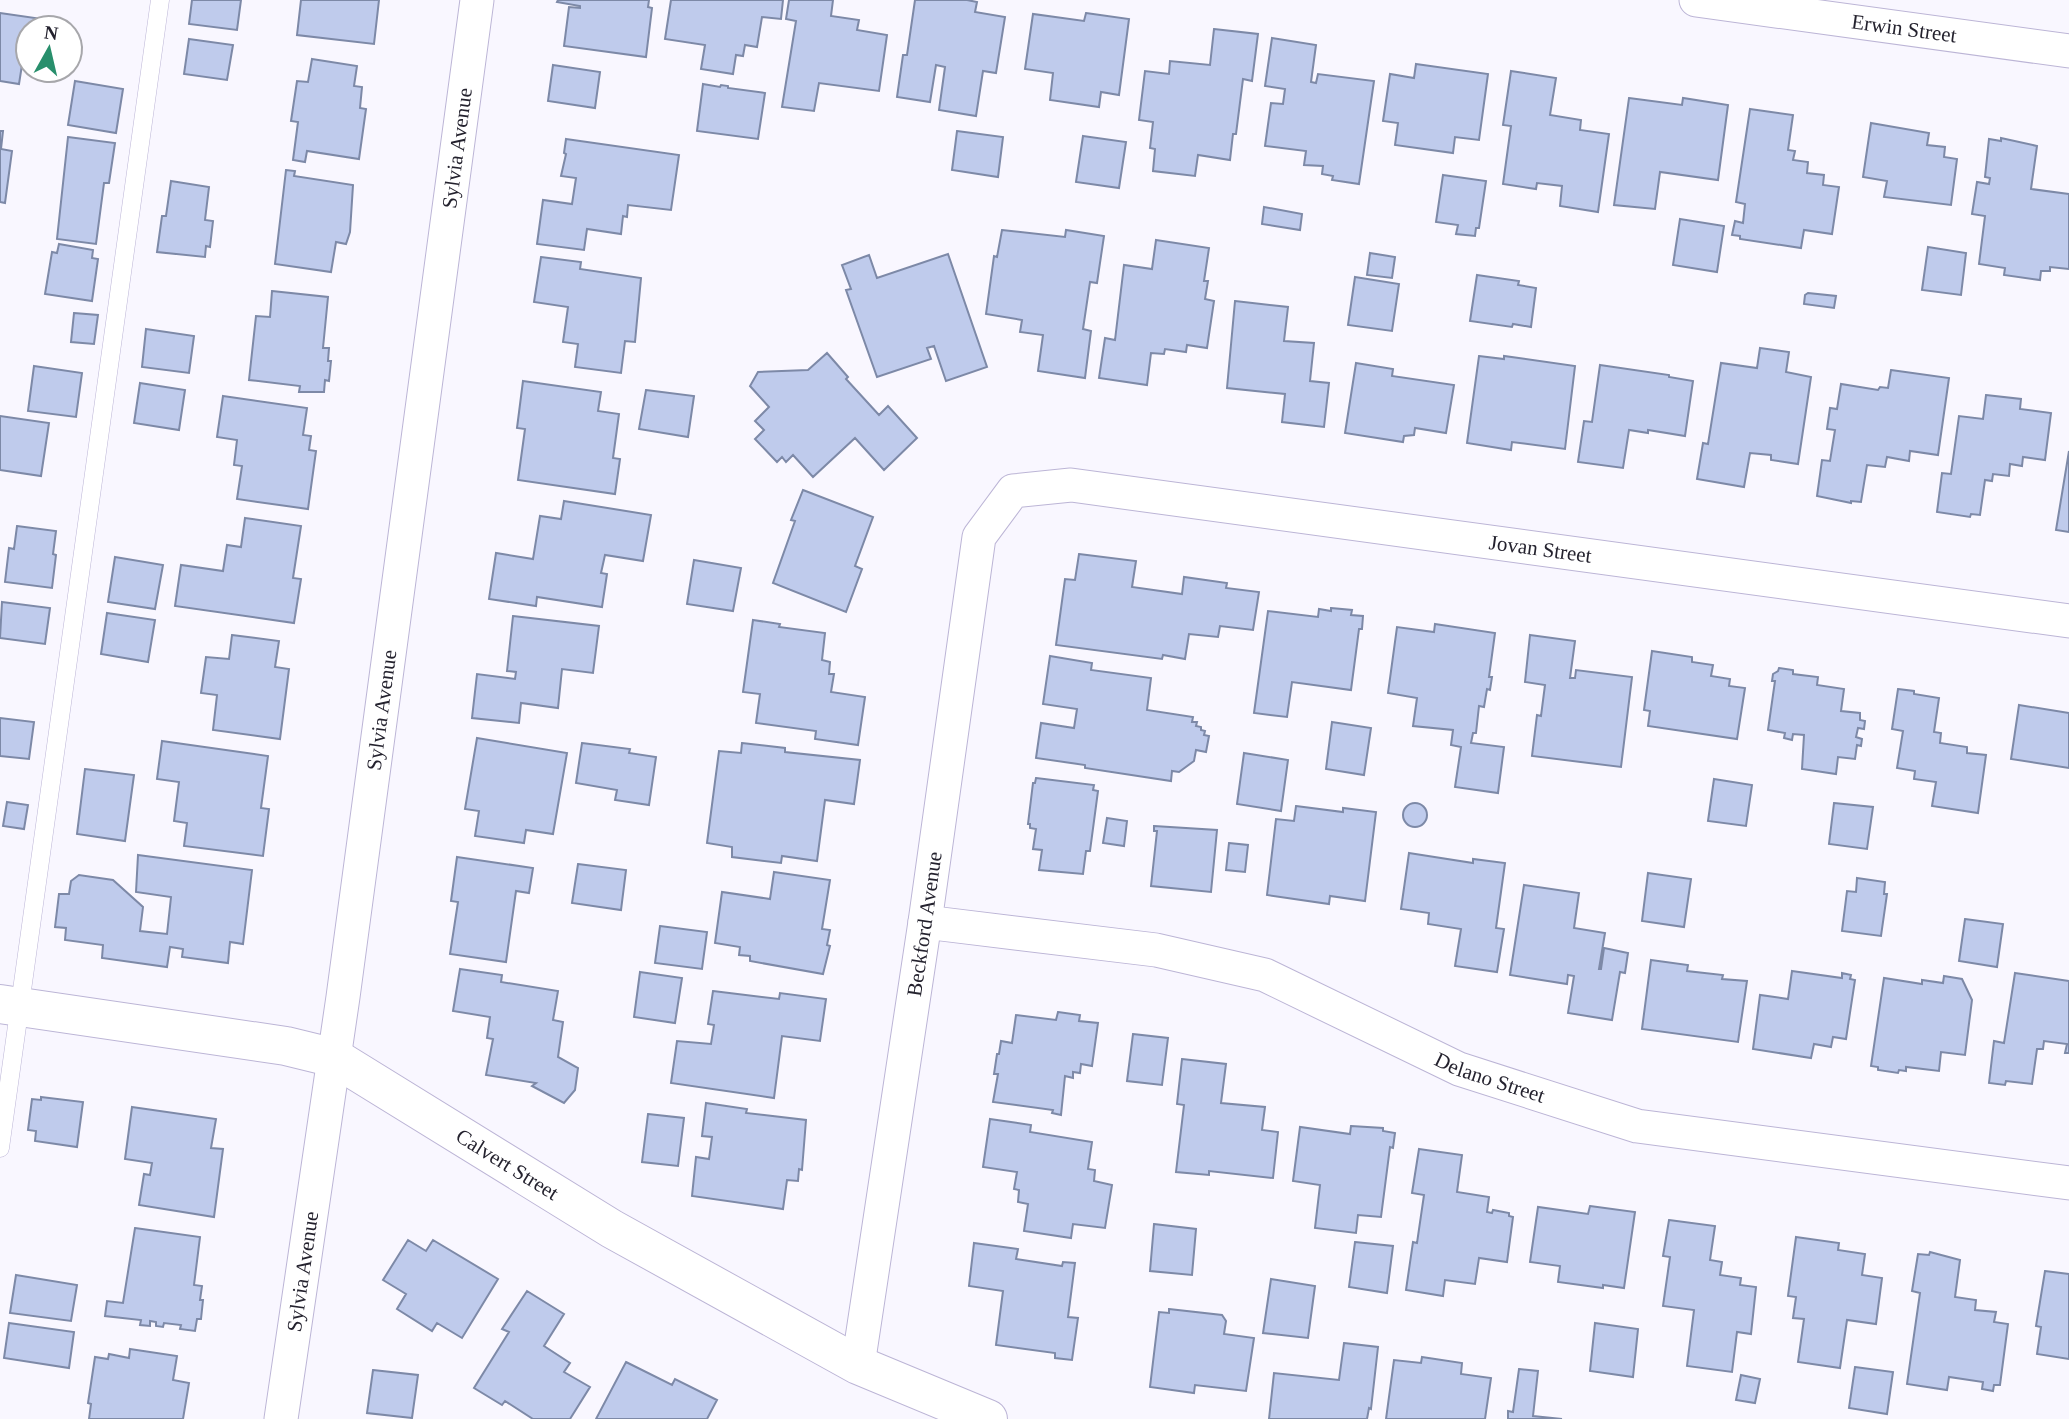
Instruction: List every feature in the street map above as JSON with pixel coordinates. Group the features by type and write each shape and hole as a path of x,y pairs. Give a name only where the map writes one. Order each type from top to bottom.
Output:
{"street":[{"name":"Sylvia Avenue","path":"281,1419 335,1058 477,0"},
{"name":"Erwin Street","path":"1696,0 2069,51"},
{"name":"Jovan Street","path":"1013,491 1071,485 2069,621"},
{"name":"Beckford Avenue","path":"858,1365 925,922 979,537 1013,491"},
{"name":"Delano Street","path":"925,922 1156,950 1265,975 1459,1069 1637,1126 2069,1183"},
{"name":"Calvert Street","path":"10,1006 286,1046 335,1058 611,1229 858,1365 988,1419"}],"lane":[{"path":"0,1148 10,1006 160,0"}],"building":[{"path":"192,0 241,0 237,30 189,24"},
{"path":"301,0 379,0 374,44 297,35"},
{"path":"649,0 648,7 652,8 646,57 564,46 569,7 580,6 557,2"},
{"path":"671,0 783,0 781,19 762,17 757,47 745,45 743,56 736,55 733,74 701,69 705,45 665,39"},
{"path":"789,0 833,0 831,16 859,20 857,30 887,35 879,91 819,83 814,111 782,107 796,21 786,19"},
{"path":"915,0 967,0 977,2 975,12 1005,17 996,73 983,71 976,116 939,110 945,67 936,65 930,102 897,97 903,55 907,55"},
{"path":"0,13 14,15 14,83 0,81"},
{"path":"1086,13 1129,19 1119,95 1101,92 1099,107 1050,100 1053,73 1025,69 1033,14 1084,21"},
{"path":"1214,29 1258,34 1252,81 1243,79 1230,160 1198,155 1195,176 1153,171 1155,149 1150,148 1153,122 1139,120 1145,71 1169,74 1170,61 1210,65"},
{"path":"1272,38 1316,45 1311,82 1316,83 1318,74 1374,81 1359,184 1332,180 1333,176 1322,174 1323,166 1304,165 1306,151 1265,146 1271,103 1283,104 1285,89 1265,86"},
{"path":"189,39 233,45 227,80 184,74"},
{"path":"312,59 357,66 354,86 362,87 360,108 366,109 359,159 307,151 305,162 293,160 298,122 291,121 297,81 308,82"},
{"path":"1416,64 1488,74 1479,140 1455,137 1453,153 1395,145 1398,123 1383,121 1390,74 1414,78"},
{"path":"553,65 600,72 595,108 548,101"},
{"path":"1511,71 1556,78 1550,115 1581,120 1580,130 1609,134 1598,212 1560,206 1562,186 1537,183 1536,189 1503,184 1511,126 1503,125"},
{"path":"84,82 123,89 116,133 68,125 75,84"},
{"path":"703,84 765,93 758,139 697,131"},
{"path":"1629,98 1682,105 1683,98 1728,105 1718,180 1660,172 1655,209 1614,205"},
{"path":"1750,109 1793,115 1788,150 1795,151 1793,160 1808,162 1807,173 1824,175 1823,185 1839,187 1832,234 1804,230 1801,248 1740,239 1740,236 1732,235 1735,221 1743,223 1745,204 1736,202"},
{"path":"1871,123 1929,133 1927,145 1945,147 1944,157 1957,159 1951,205 1884,197 1887,181 1863,177"},
{"path":"0,131 3,131 1,149 12,151 5,203 0,202"},
{"path":"957,131 1003,137 998,177 952,170"},
{"path":"1083,136 1126,142 1119,188 1076,182"},
{"path":"68,137 115,143 109,183 104,183 96,244 57,239"},
{"path":"2001,138 2037,146 2031,189 2069,194 2069,269 2050,267 2050,271 2041,271 2040,280 2004,275 2005,268 1979,264 1985,216 1972,214 1977,182 1989,184 1990,178 1985,177 1989,139 2001,141"},
{"path":"566,139 679,155 671,210 628,205 627,217 623,216 621,234 587,229 584,250 537,244 543,200 572,204 576,178 561,176"},
{"path":"286,170 295,171 294,176 353,185 350,232 346,244 336,242 331,272 275,264"},
{"path":"1443,175 1486,181 1479,228 1476,228 1475,236 1456,234 1458,225 1436,222"},
{"path":"171,181 209,187 205,220 213,221 210,247 206,246 205,257 157,252"},
{"path":"1264,207 1302,214 1300,230 1262,224"},
{"path":"1680,219 1724,226 1717,272 1673,265"},
{"path":"1002,230 1065,237 1066,230 1104,236 1097,283 1090,282 1083,329 1091,331 1085,378 1038,371 1043,335 1020,332 1022,320 986,314 994,256 997,257"},
{"path":"1156,240 1209,248 1204,281 1208,281 1205,299 1214,301 1207,348 1187,345 1186,352 1165,349 1164,354 1151,353 1147,385 1099,378 1105,338 1115,340 1124,265 1152,269"},
{"path":"59,244 93,250 92,258 98,259 92,301 45,294 52,252 57,253"},
{"path":"1928,247 1966,253 1961,295 1922,290"},
{"path":"1370,253 1395,257 1392,278 1367,275"},
{"path":"948,254 987,367 946,381 934,346 927,348 931,359 877,377 846,290 851,289 842,265 869,255 877,278"},
{"path":"541,257 581,262 580,269 641,278 635,342 625,341 621,373 575,367 578,344 563,342 568,307 534,302"},
{"path":"1477,275 1519,281 1518,285 1536,288 1531,327 1470,321"},
{"path":"1355,277 1399,284 1392,331 1348,325"},
{"path":"272,291 328,297 323,348 329,348 328,361 331,361 329,381 325,380 324,392 299,392 300,386 249,380 256,316 270,317"},
{"path":"1805,295 1836,296 1834,308 1804,304"},
{"path":"1235,301 1288,307 1284,341 1314,343 1310,381 1329,383 1324,427 1282,422 1285,394 1227,388"},
{"path":"74,313 98,315 94,344 71,342"},
{"path":"146,329 194,336 189,373 142,367"},
{"path":"1760,348 1789,352 1786,372 1811,377 1798,464 1771,460 1771,455 1750,453 1744,487 1697,479 1703,443 1708,444 1721,363 1757,368"},
{"path":"827,353 848,377 846,379 879,415 888,406 917,438 884,470 855,438 813,477 793,455 786,462 782,457 777,462 755,439 764,430 755,421 769,407 750,386 758,372 808,370"},
{"path":"1479,356 1504,359 1504,356 1575,366 1565,449 1512,442 1511,450 1467,443"},
{"path":"1356,363 1393,369 1392,376 1454,385 1446,433 1415,428 1414,435 1404,436 1403,442 1345,433"},
{"path":"1600,365 1693,381 1685,436 1629,430 1623,468 1578,462 1584,421 1592,422"},
{"path":"34,366 82,373 76,417 28,411"},
{"path":"1891,370 1949,378 1938,455 1910,451 1909,461 1887,457 1885,467 1867,465 1861,502 1851,503 1817,496 1822,460 1830,461 1835,430 1827,429 1830,408 1837,409 1841,384 1878,390 1880,387 1888,388"},
{"path":"523,381 601,392 598,411 619,414 613,458 620,459 615,494 518,480 525,429 517,428"},
{"path":"140,383 185,390 179,430 134,423"},
{"path":"646,390 694,396 688,437 639,429"},
{"path":"1986,395 2021,399 2020,409 2051,413 2045,460 2023,457 2022,466 2010,464 2009,476 1993,474 1992,481 1985,480 1980,515 1971,514 1970,517 1937,512 1942,473 1951,474 1959,416 1983,419"},
{"path":"223,396 307,408 303,435 311,436 309,450 316,451 308,509 237,499 242,466 234,465 237,440 217,437"},
{"path":"0,416 49,423 41,476 0,470"},
{"path":"2069,451 2069,532 2056,530"},
{"path":"803,490 873,517 855,566 862,569 846,612 773,583 795,521 791,520"},
{"path":"564,501 651,515 643,561 605,555 601,573 607,574 602,607 537,597 536,606 489,599 496,553 533,559 540,516 561,519"},
{"path":"245,518 301,526 293,578 301,579 294,623 175,606 181,565 223,571 227,545 241,547"},
{"path":"17,526 56,531 52,588 5,582 9,548 14,549"},
{"path":"1079,554 1136,561 1132,587 1182,594 1184,577 1227,583 1226,588 1259,592 1253,630 1220,626 1218,637 1189,634 1185,659 1163,655 1162,659 1056,645 1065,579 1075,580"},
{"path":"115,557 163,565 155,609 108,602"},
{"path":"694,560 741,568 733,611 687,604"},
{"path":"2,602 50,608 45,644 0,638"},
{"path":"1331,608 1352,610 1351,615 1363,616 1351,690 1292,682 1287,717 1254,713 1268,611 1318,617 1319,609 1331,611"},
{"path":"107,613 155,620 148,662 101,654"},
{"path":"513,616 599,626 593,673 562,669 558,708 521,703 519,723 472,718 477,674 515,679 516,672 507,671"},
{"path":"753,620 780,624 779,627 825,633 822,660 830,662 829,674 834,674 831,692 865,697 858,745 815,739 816,731 756,723 760,694 743,692"},
{"path":"1435,624 1495,633 1489,677 1492,677 1490,690 1487,689 1484,707 1479,706 1476,733 1473,733 1471,743 1504,747 1498,793 1455,787 1461,747 1451,745 1453,730 1413,726 1417,698 1388,693 1397,627 1434,632"},
{"path":"232,635 279,641 275,667 289,669 280,739 213,730 217,695 201,693 206,657 229,659"},
{"path":"1530,635 1575,641 1570,678 1575,678 1576,670 1632,677 1621,767 1532,756 1537,715 1541,716 1545,685 1525,682"},
{"path":"1652,651 1692,657 1692,662 1713,665 1711,676 1730,679 1729,686 1745,688 1737,739 1648,726 1650,711 1644,710"},
{"path":"1050,656 1092,663 1091,670 1151,678 1147,710 1193,717 1192,722 1197,722 1196,726 1205,731 1204,735 1209,736 1206,752 1196,750 1194,761 1179,772 1172,771 1171,781 1036,758 1041,723 1074,728 1077,709 1043,704"},
{"path":"1779,668 1793,670 1793,674 1818,677 1817,685 1844,689 1841,711 1860,713 1860,720 1865,721 1864,729 1858,728 1856,737 1862,739 1861,746 1857,745 1855,759 1838,757 1836,774 1802,769 1804,735 1793,734 1792,740 1784,738 1785,733 1768,730 1775,681 1772,681 1773,674"},
{"path":"1898,689 1939,698 1934,732 1941,733 1940,743 1967,747 1967,753 1986,755 1978,813 1932,806 1936,782 1914,779 1915,771 1897,768 1903,731 1892,729"},
{"path":"2019,705 2069,713 2069,768 2011,759"},
{"path":"0,718 34,722 29,759 0,756"},
{"path":"1332,722 1371,728 1364,775 1326,769"},
{"path":"477,738 567,753 553,834 526,830 524,843 475,836 479,811 465,809"},
{"path":"162,741 268,756 261,808 269,809 263,856 184,846 187,823 174,821 179,782 157,779"},
{"path":"582,743 630,749 629,753 656,757 649,805 615,800 617,790 576,783"},
{"path":"742,743 785,748 785,752 860,760 854,804 825,800 817,861 782,856 781,863 732,857 732,847 707,843 719,751 741,753"},
{"path":"1244,753 1288,760 1281,811 1237,804"},
{"path":"85,769 134,775 125,841 77,834"},
{"path":"1036,778 1094,785 1093,790 1098,791 1090,851 1086,851 1083,874 1039,870 1042,850 1033,849 1036,829 1030,828 1028,824"},
{"path":"1714,779 1752,785 1746,826 1708,821"},
{"path":"7,802 28,805 24,829 3,826"},
{"path":"1415,803 1424,806 1427,815 1424,824 1415,827 1406,824 1403,815 1406,806"},
{"path":"1834,803 1873,807 1867,849 1829,844"},
{"path":"1296,806 1343,812 1343,808 1376,812 1365,901 1330,896 1329,904 1267,895 1276,819 1294,821"},
{"path":"1107,818 1127,821 1124,846 1103,843"},
{"path":"1154,826 1217,830 1211,892 1151,886 1157,831 1154,831"},
{"path":"1229,843 1248,845 1245,872 1226,870"},
{"path":"1409,853 1473,863 1473,859 1505,863 1496,928 1504,929 1497,972 1455,966 1461,929 1428,924 1429,913 1401,909"},
{"path":"138,855 252,870 243,944 230,942 228,963 182,957 183,949 170,947 167,967 102,958 103,945 65,940 66,928 55,927 59,894 69,894 71,881 79,875 113,880 143,907 140,931 167,934 171,897 136,892"},
{"path":"457,857 533,868 529,893 516,891 506,962 450,954 458,902 451,901"},
{"path":"578,864 626,870 621,910 572,903"},
{"path":"774,872 830,880 822,929 830,930 827,945 830,946 823,974 750,961 750,956 739,955 740,947 715,943 722,892 770,899"},
{"path":"1648,873 1691,879 1684,927 1642,921"},
{"path":"1857,878 1885,882 1884,894 1887,894 1881,936 1842,931 1847,891 1856,892"},
{"path":"1524,885 1579,893 1574,928 1605,933 1599,969 1604,948 1628,953 1625,973 1620,972 1612,1020 1568,1013 1574,976 1568,975 1567,984 1510,975"},
{"path":"1965,919 2003,924 1997,967 1959,961"},
{"path":"660,926 707,932 702,969 655,963"},
{"path":"1651,960 1688,965 1687,971 1723,975 1722,979 1747,981 1738,1042 1642,1029"},
{"path":"460,969 502,975 501,982 558,991 553,1020 563,1022 558,1057 578,1068 575,1090 564,1103 532,1086 536,1083 486,1075 493,1039 487,1038 490,1017 453,1011"},
{"path":"1792,971 1842,978 1842,973 1851,975 1850,979 1855,980 1846,1039 1833,1037 1831,1047 1814,1044 1811,1058 1753,1049 1760,995 1788,999"},
{"path":"640,972 682,978 675,1023 634,1017"},
{"path":"2015,973 2069,981 2069,1053 2065,1053 2067,1044 2044,1041 2043,1049 2037,1049 2032,1084 2006,1081 2005,1085 1989,1083 1994,1041 2004,1043"},
{"path":"1944,976 1962,979 1972,1000 1965,1055 1941,1052 1939,1071 1906,1067 1906,1071 1899,1070 1898,1073 1878,1070 1878,1067 1871,1066 1884,978 1922,984 1922,980 1943,983"},
{"path":"713,991 779,999 780,993 826,999 820,1041 782,1036 774,1098 671,1083 677,1041 711,1044 714,1025 708,1024"},
{"path":"1058,1012 1080,1015 1079,1021 1098,1023 1092,1066 1081,1064 1080,1073 1073,1072 1073,1078 1065,1076 1061,1115 1052,1113 1053,1110 993,1102 998,1074 994,1074 997,1054 1001,1041 1012,1043 1016,1015 1056,1020"},
{"path":"1133,1034 1168,1038 1162,1085 1127,1081"},
{"path":"1182,1059 1226,1064 1221,1103 1265,1107 1262,1130 1278,1132 1273,1178 1209,1171 1209,1175 1176,1172 1184,1105 1177,1104"},
{"path":"41,1097 83,1102 77,1147 35,1141 36,1131 28,1130 32,1099 41,1100"},
{"path":"706,1103 747,1109 746,1113 806,1120 802,1170 799,1169 798,1181 787,1180 783,1209 692,1196 696,1157 709,1159 712,1137 702,1136"},
{"path":"132,1107 216,1119 211,1148 223,1149 214,1217 139,1205 144,1174 150,1175 152,1163 125,1159"},
{"path":"648,1114 684,1118 678,1166 642,1162"},
{"path":"990,1119 1031,1125 1030,1132 1092,1142 1088,1169 1095,1170 1094,1181 1112,1185 1105,1228 1073,1224 1071,1238 1024,1231 1028,1204 1018,1202 1019,1190 1014,1189 1017,1172 983,1167"},
{"path":"1351,1126 1383,1128 1383,1131 1395,1133 1393,1148 1390,1147 1381,1217 1358,1215 1356,1233 1315,1228 1320,1185 1293,1181 1300,1127 1350,1134"},
{"path":"1419,1149 1462,1155 1457,1192 1489,1197 1487,1212 1492,1213 1493,1210 1509,1213 1509,1216 1513,1217 1507,1262 1479,1258 1475,1284 1445,1280 1443,1296 1406,1290 1424,1195 1412,1193"},
{"path":"1590,1206 1635,1212 1624,1288 1558,1282 1560,1266 1530,1262 1538,1207 1588,1214"},
{"path":"1669,1220 1715,1226 1710,1260 1722,1262 1720,1275 1741,1278 1740,1285 1756,1287 1751,1334 1737,1332 1732,1372 1687,1366 1694,1310 1663,1306 1670,1257 1663,1256"},
{"path":"1154,1224 1196,1229 1192,1275 1150,1271"},
{"path":"135,1228 200,1237 194,1285 202,1286 200,1300 203,1300 201,1319 197,1319 195,1331 180,1329 181,1325 164,1323 163,1327 150,1321 150,1326 140,1325 141,1320 105,1316 107,1301 123,1303"},
{"path":"1796,1237 1839,1243 1838,1250 1865,1254 1862,1275 1882,1278 1876,1324 1847,1320 1840,1368 1798,1362 1804,1319 1793,1318 1796,1297 1788,1296"},
{"path":"408,1240 426,1251 433,1240 498,1279 462,1338 437,1323 432,1331 397,1309 406,1294 383,1280"},
{"path":"1355,1242 1393,1246 1387,1293 1349,1287"},
{"path":"974,1243 1018,1249 1016,1259 1062,1266 1063,1262 1075,1263 1068,1317 1078,1318 1072,1360 1055,1358 1055,1353 996,1345 1003,1291 969,1286"},
{"path":"1930,1252 1960,1260 1955,1297 1976,1300 1975,1310 1996,1312 1994,1322 2008,1324 2000,1385 1994,1385 1993,1391 1982,1389 1983,1382 1949,1377 1947,1390 1907,1384 1920,1293 1912,1291 1918,1254 1929,1255"},
{"path":"2045,1271 2069,1274 2069,1359 2037,1354 2041,1327 2036,1326"},
{"path":"16,1275 77,1285 71,1321 10,1313"},
{"path":"1271,1279 1315,1286 1308,1338 1263,1333"},
{"path":"527,1291 564,1314 544,1346 570,1363 564,1372 590,1387 570,1419 533,1419 505,1401 502,1405 474,1388 509,1332 502,1329"},
{"path":"1169,1309 1222,1315 1226,1321 1224,1334 1254,1338 1246,1391 1195,1385 1194,1393 1150,1387 1159,1312 1169,1313"},
{"path":"9,1323 74,1332 69,1368 4,1358"},
{"path":"1595,1323 1638,1329 1633,1377 1590,1371"},
{"path":"1344,1343 1378,1347 1371,1409 1369,1408 1367,1419 1269,1419 1274,1373 1339,1380"},
{"path":"130,1349 177,1356 173,1380 189,1383 183,1419 89,1419 91,1404 88,1403 95,1357 108,1359 109,1354 129,1358"},
{"path":"1422,1357 1462,1363 1461,1374 1491,1378 1485,1419 1386,1419 1394,1360 1421,1363"},
{"path":"626,1362 672,1385 675,1379 717,1400 707,1419 596,1419"},
{"path":"1855,1367 1893,1372 1887,1414 1849,1408"},
{"path":"1519,1369 1538,1371 1533,1416 1562,1419 1508,1419 1508,1411 1513,1412"},
{"path":"373,1370 418,1375 412,1418 367,1413"},
{"path":"1741,1375 1760,1379 1755,1403 1736,1400"}]}
